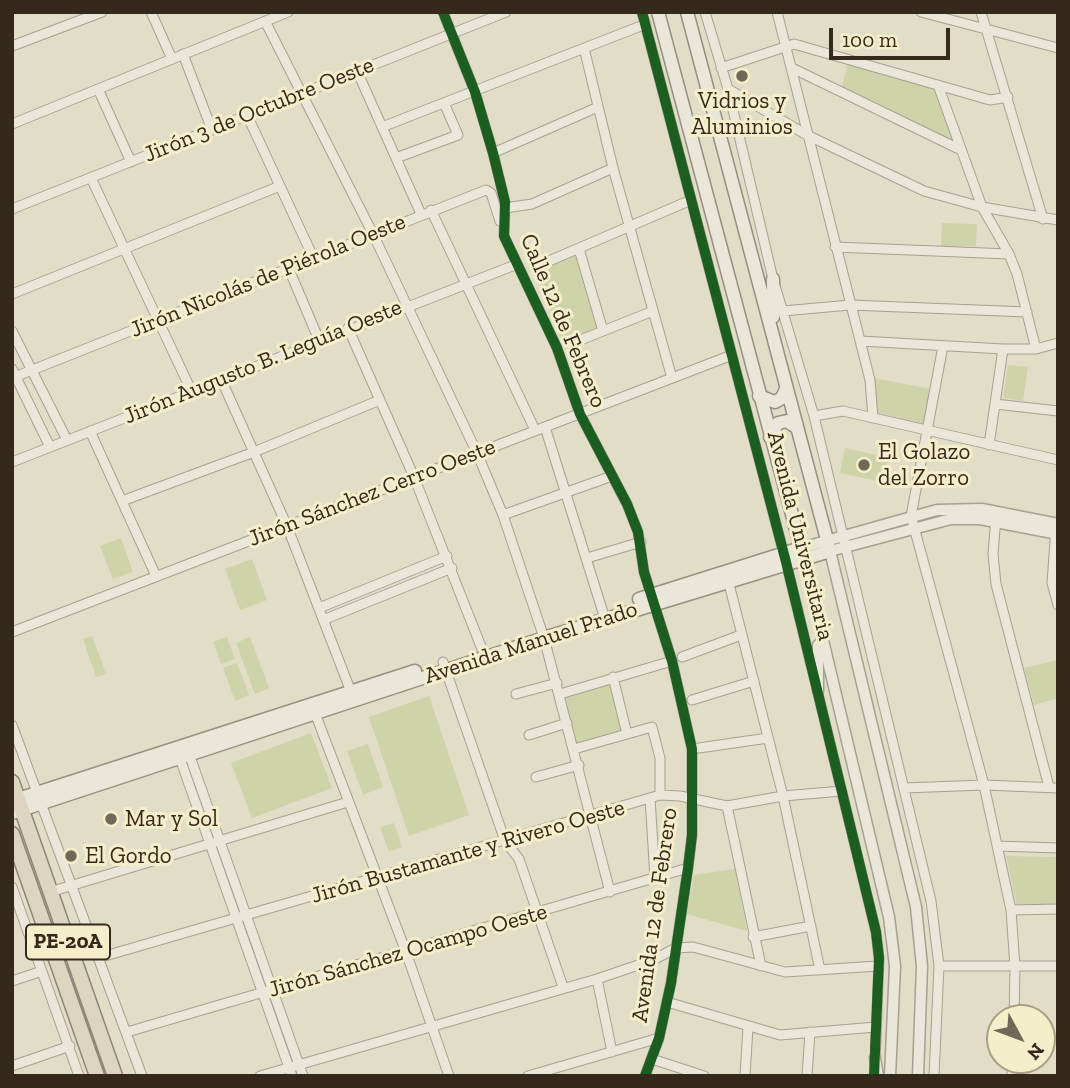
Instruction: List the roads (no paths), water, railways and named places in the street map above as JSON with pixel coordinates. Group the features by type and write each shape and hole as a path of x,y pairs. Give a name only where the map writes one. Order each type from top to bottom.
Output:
{"highway":[{"name":"PE-20A","path":"12,782 16,805 115,1076"},
{"name":"PE-20A","path":"12,834 97,1076"}],"main road":[{"name":"Avenida Universitaria","path":"658,12 802,553"},
{"name":"Avenida Universitaria","path":"687,12 828,545"},
{"path":"773,279 773,335"},
{"path":"759,396 775,402 786,389"},
{"path":"770,437 778,423 787,421 796,427"},
{"name":"Avenida Manuel Prado","path":"16,805 543,634 828,545"},
{"name":"Avenida Manuel Prado","path":"653,599 727,580 784,558"},
{"name":"Avenida Manuel Prado","path":"444,666 482,649 543,634"},
{"name":"Avenida Manuel Prado","path":"183,751 315,713 353,696"}],"street":[{"path":"12,46 102,12"},
{"path":"151,12 172,59"},
{"path":"12,124 288,12"},
{"name":"Jirón 3 de Octubre Oeste","path":"12,209 506,12"},
{"name":"Avenida Universitaria","path":"642,12 818,691 876,932 878,966 875,1058"},
{"name":"Avenida Universitaria","path":"705,12 727,89 773,279 814,416 931,901 939,966 934,1076"},
{"path":"777,12 870,380 873,418"},
{"path":"921,12 1058,48"},
{"path":"981,12 1043,219"},
{"name":"Calle 12 de Febrero","path":"445,14 475,92 494,153 505,208 502,226 515,265 557,348 580,414 627,504 641,542 644,572 653,599"},
{"path":"265,21 373,234 477,453 503,515 557,683 610,892"},
{"path":"382,127 646,24"},
{"path":"721,68 794,44 990,100 1008,97"},
{"path":"584,48 613,168 672,378"},
{"path":"183,54 212,130"},
{"path":"792,68 961,150"},
{"path":"357,71 421,214"},
{"path":"938,85 982,207 1009,254 1036,349"},
{"path":"98,89 131,162"},
{"path":"727,89 807,135 924,191 982,207 1058,220"},
{"path":"396,158 458,135 444,103"},
{"path":"494,153 598,107"},
{"path":"247,116 313,257"},
{"path":"505,208 532,204 613,168"},
{"path":"91,178 191,390"},
{"path":"12,293 280,186"},
{"name":"Jirón Nicolás de Piérola Oeste","path":"13,375 431,210 489,191 502,226"},
{"path":"549,261 630,229 691,200"},
{"path":"431,210 464,285 540,429 567,492 603,615"},
{"path":"835,247 1009,254"},
{"path":"579,249 603,331"},
{"name":"Jirón Augusto B. Leguía Oeste","path":"12,462 406,305 515,265"},
{"path":"288,267 319,340"},
{"path":"783,311 850,305 1027,312"},
{"path":"583,339 653,311"},
{"path":"348,328 447,556 482,649"},
{"path":"12,331 67,440"},
{"path":"860,341 1003,349 1036,349 1058,344"},
{"path":"943,346 912,521 984,785 1012,910 1014,1004"},
{"path":"989,445 1003,349"},
{"name":"Jirón Sánchez Cerro Oeste","path":"12,632 732,355"},
{"path":"13,375 50,447"},
{"path":"221,379 287,526 353,696"},
{"path":"122,501 254,452 380,400"},
{"path":"995,404 1058,411"},
{"path":"814,416 843,411 1058,460"},
{"path":"90,431 156,576"},
{"path":"503,515 612,476"},
{"path":"904,788 984,785 1054,788 996,584 993,554 996,516"},
{"name":"Avenida Manuel Prado","path":"828,545 912,521 996,516 1057,529"},
{"path":"1057,529 1052,583 1058,605"},
{"path":"587,558 641,542"},
{"name":"Avenida Universitaria","path":"828,545 916,907 922,966 918,1076"},
{"name":"Avenida Universitaria","path":"802,553 861,789 889,917 895,966 890,1076"},
{"path":"319,608 447,556"},
{"path":"323,620 452,568"},
{"path":"727,580 783,796 820,970"},
{"name":"Avenida 12 de Febrero","path":"645,1076 659,1038 667,1002 688,868 693,801 692,749 672,661 653,599"},
{"path":"817,621 818,691"},
{"path":"682,657 741,635"},
{"path":"560,694 672,661"},
{"path":"444,666 505,841 519,859 539,913 563,988"},
{"path":"612,677 627,734"},
{"path":"692,701 754,681"},
{"path":"516,694 557,683"},
{"path":"315,713 406,951 449,1076"},
{"path":"529,735 567,723"},
{"path":"12,725 142,1076"},
{"path":"574,748 649,727 655,729 660,758 655,797 655,878"},
{"path":"699,748 768,738"},
{"path":"183,751 267,992 291,1072"},
{"path":"536,777 579,765"},
{"name":"Jirón Bustamante y Rivero Oeste","path":"98,958 655,797 680,796 693,801 727,806 783,796 842,791"},
{"path":"50,892 348,802"},
{"path":"727,806 761,966"},
{"path":"997,846 1058,848"},
{"name":"Jirón Sánchez Ocampo Oeste","path":"127,1032 688,868"},
{"path":"12,887 79,1076"},
{"path":"1012,910 1058,909"},
{"path":"753,937 811,926"},
{"path":"260,1076 291,1072 300,1066 597,979 653,960 676,948 693,947 785,972 878,966"},
{"path":"939,966 1058,966"},
{"path":"12,981 42,971"},
{"path":"597,979 612,1052"},
{"path":"267,992 303,1076"},
{"path":"667,1002 780,1035 876,1027"},
{"path":"745,1076 748,1027"},
{"path":"807,1076 810,1032"},
{"path":"528,1076 659,1038"},
{"path":"12,1066 70,1046"},
{"path":"875,1058 876,1076"},
{"path":"652,1059 704,1076"}],"place":[{"name":"Vidrios y Aluminios","path":"742,76"},
{"name":"El Golazo del Zorro","path":"864,465"},
{"name":"Mar y Sol","path":"111,819"},
{"name":"El Gordo","path":"71,856"}]}
